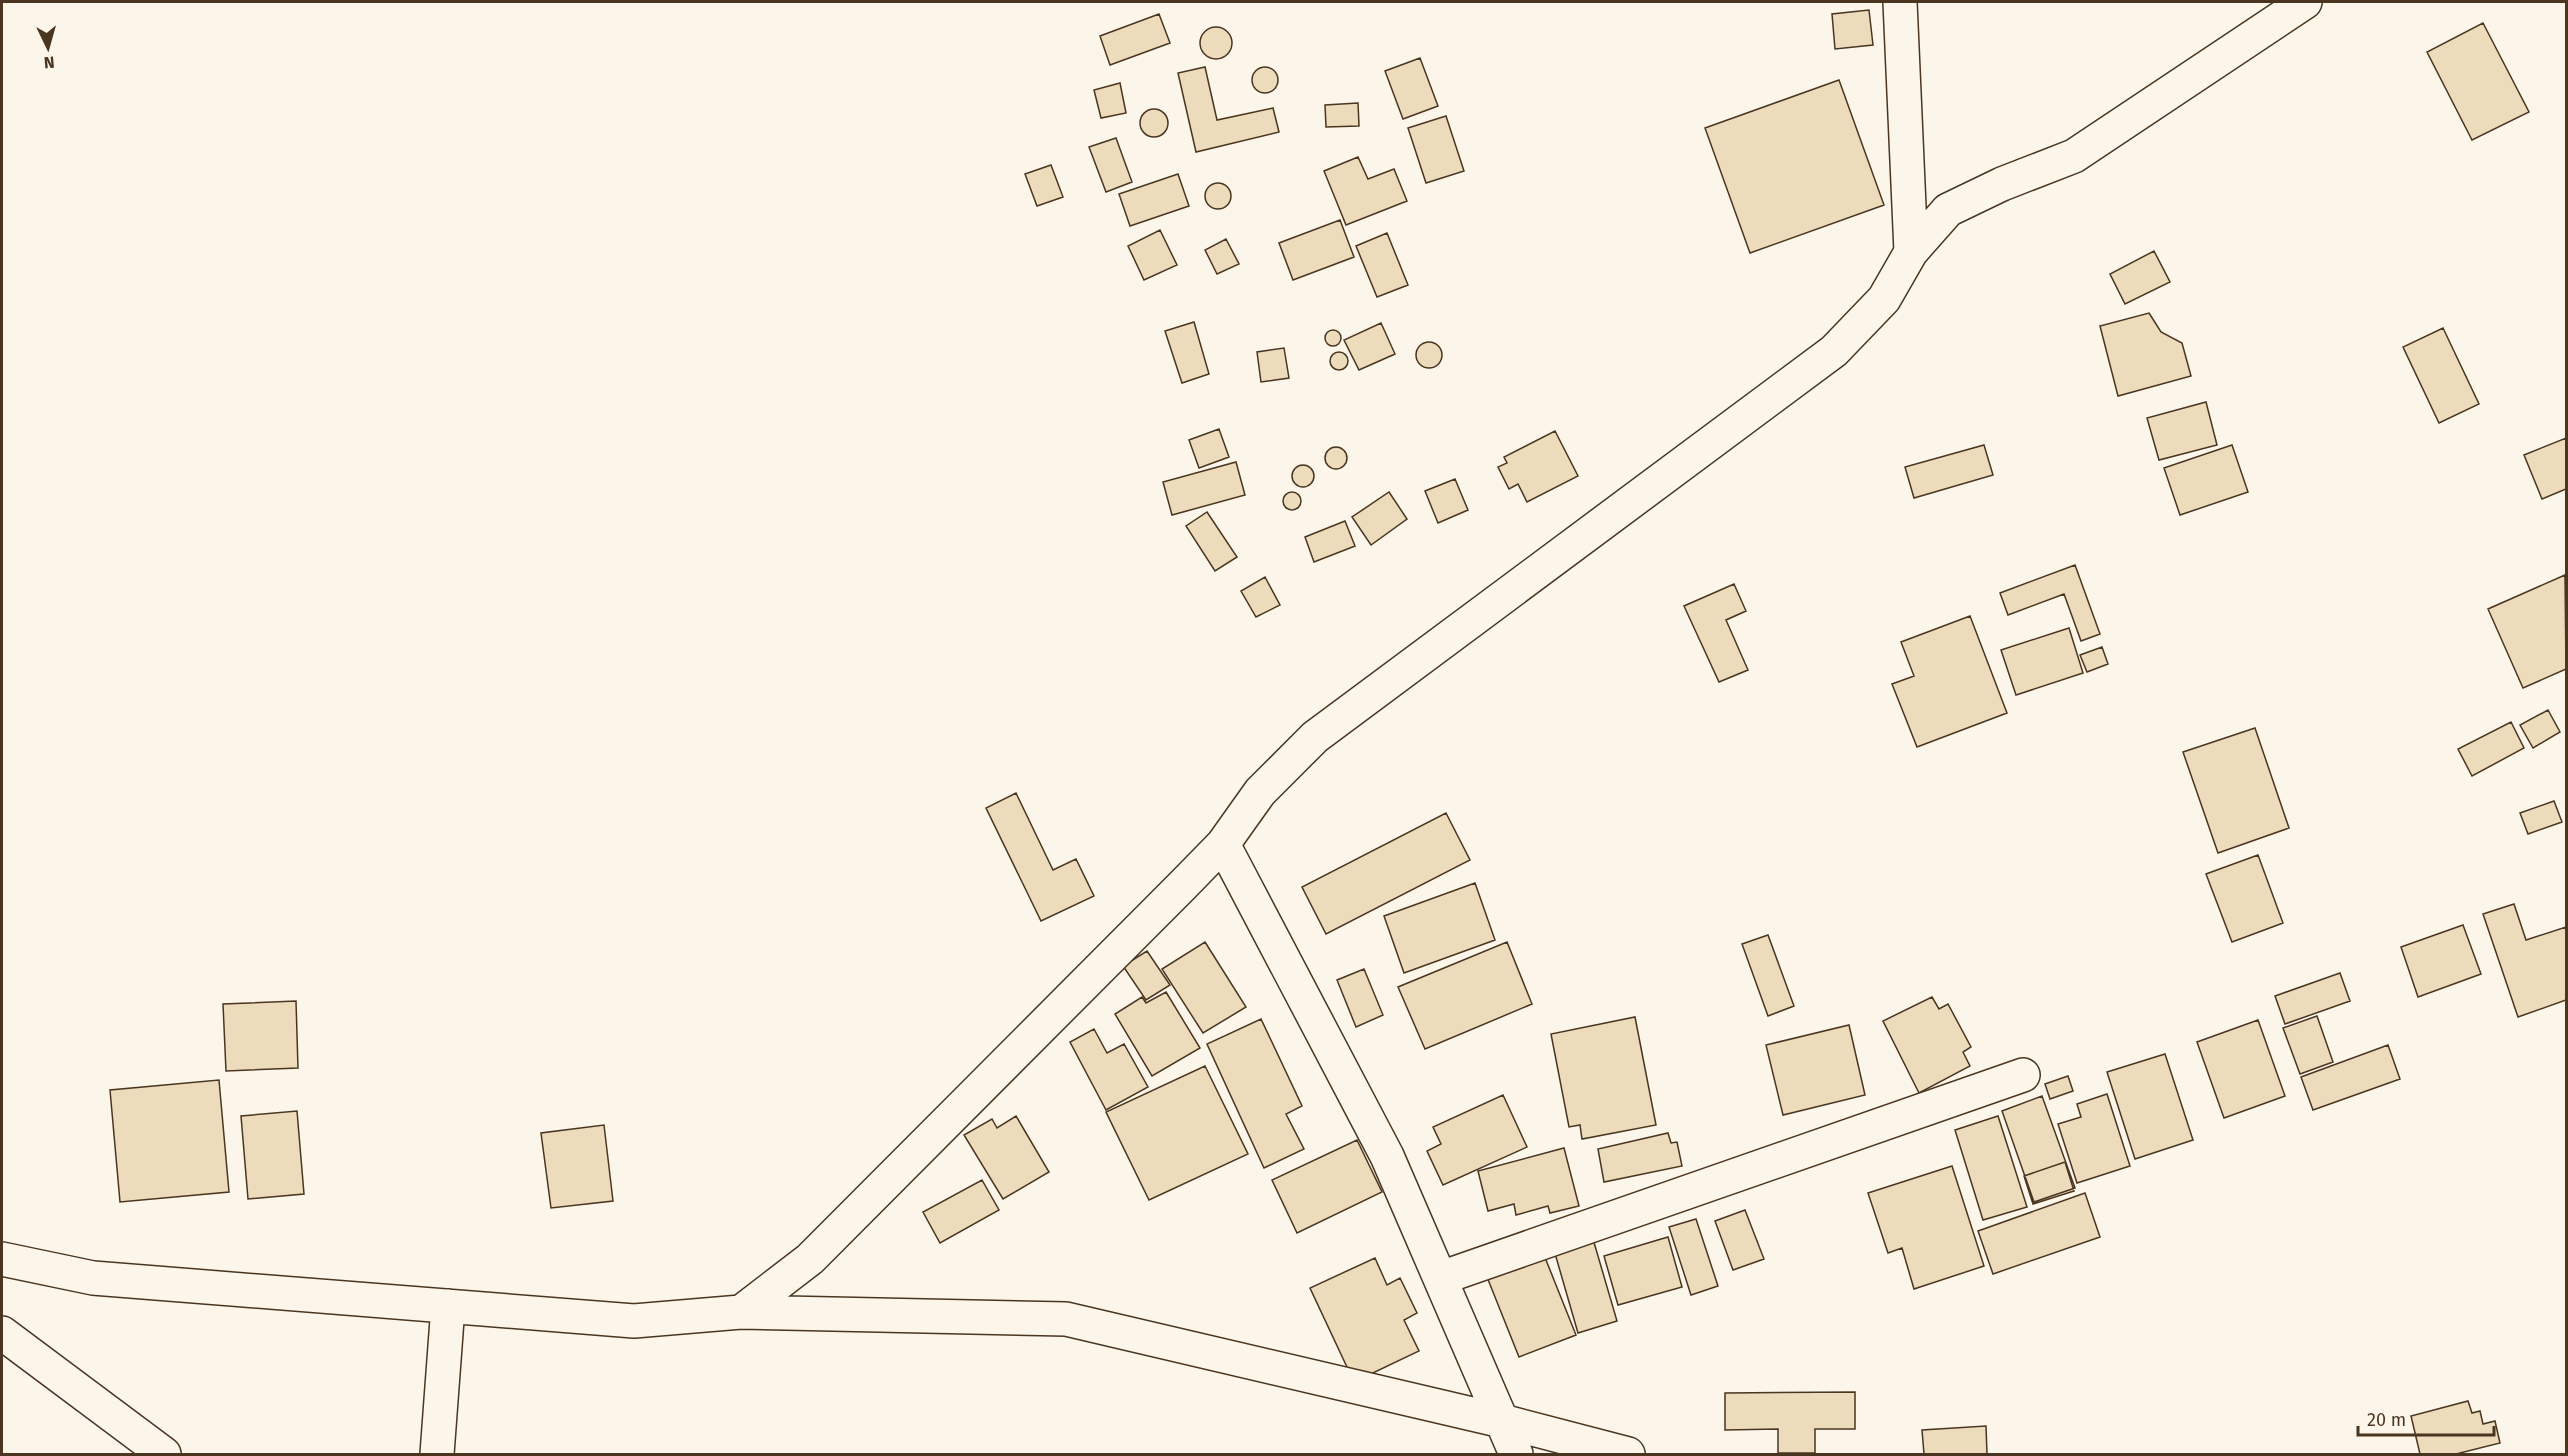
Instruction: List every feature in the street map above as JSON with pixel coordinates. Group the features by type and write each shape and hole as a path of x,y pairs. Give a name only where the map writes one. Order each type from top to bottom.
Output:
{"street":[{"path":"1900,2 1911,252"},
{"path":"741,1312 810,1259 1223,844 1260,792 1316,737 1834,351 1884,299 1911,252 1948,210 2002,184 2074,156 2305,2"},
{"path":"1223,844 1387,1156 1516,1455"},
{"path":"1441,1278 2023,1075"},
{"path":"2,1259 93,1278 634,1321 741,1312 1066,1319 1502,1421 1628,1455"},
{"path":"437,1455 448,1306"},
{"path":"2,1334 164,1455"}],"building":[{"path":"1869,10 1873,45 1835,49 1832,14"},
{"path":"1159,14 1170,43 1110,65 1100,36"},
{"path":"2483,23 2529,112 2472,140 2427,52"},
{"path":"1216,27 1227,32 1232,43 1227,54 1216,59 1205,54 1200,43 1205,32"},
{"path":"1420,58 1438,106 1403,119 1385,71"},
{"path":"1205,67 1217,120 1273,108 1279,132 1196,152 1178,73"},
{"path":"1265,67 1274,71 1278,80 1274,89 1265,93 1256,89 1252,80 1256,71"},
{"path":"1839,80 1884,205 1750,253 1705,128"},
{"path":"1120,83 1126,113 1101,118 1094,90"},
{"path":"1358,103 1359,126 1326,127 1325,105"},
{"path":"1154,109 1164,113 1168,123 1164,133 1154,137 1144,133 1140,123 1144,113"},
{"path":"1446,116 1464,171 1426,183 1408,128"},
{"path":"1116,138 1132,182 1106,192 1089,147"},
{"path":"1358,157 1368,179 1394,169 1407,201 1346,225 1324,171"},
{"path":"1051,165 1063,197 1037,206 1025,174"},
{"path":"1178,174 1189,206 1130,226 1119,194"},
{"path":"1218,183 1227,187 1231,196 1227,205 1218,209 1209,205 1205,196 1209,187"},
{"path":"1340,220 1354,257 1293,280 1279,243"},
{"path":"1160,230 1177,265 1144,280 1128,246"},
{"path":"1387,233 1408,285 1377,297 1356,246"},
{"path":"1226,239 1239,264 1217,274 1205,250"},
{"path":"2154,251 2170,282 2125,304 2110,274"},
{"path":"2149,313 2161,332 2182,343 2191,376 2118,396 2100,326"},
{"path":"1194,322 1209,374 1182,383 1165,331"},
{"path":"1381,323 1395,354 1359,370 1344,340"},
{"path":"2443,328 2479,404 2439,423 2403,347"},
{"path":"1333,330 1339,332 1341,338 1339,344 1333,346 1327,344 1325,338 1327,332"},
{"path":"1429,342 1438,346 1442,355 1438,364 1429,368 1420,364 1416,355 1420,346"},
{"path":"1284,348 1289,378 1261,382 1257,352"},
{"path":"1339,352 1345,355 1348,361 1345,367 1339,370 1333,367 1330,361 1333,355"},
{"path":"2206,402 2217,445 2159,460 2147,418"},
{"path":"1219,429 1229,457 1199,468 1189,440"},
{"path":"1555,431 1578,476 1527,502 1518,484 1509,489 1498,467 1507,463 1504,457"},
{"path":"2566,438 2566,489 2542,499 2524,455"},
{"path":"1984,445 1993,475 1914,498 1905,467"},
{"path":"2232,445 2248,492 2180,515 2164,468"},
{"path":"1336,447 1344,450 1347,458 1344,466 1336,469 1328,466 1325,458 1328,450"},
{"path":"1236,462 1245,495 1172,515 1163,482"},
{"path":"1303,465 1311,468 1314,476 1311,484 1303,487 1295,484 1292,476 1295,468"},
{"path":"1455,479 1468,510 1438,523 1425,491"},
{"path":"1288,492 1296,492 1301,497 1299,508 1288,510 1283,505 1283,497"},
{"path":"1389,492 1407,519 1371,545 1352,517"},
{"path":"1207,512 1237,557 1215,571 1186,526"},
{"path":"1345,521 1355,546 1314,562 1305,537"},
{"path":"2075,565 2100,634 2081,641 2064,594 2008,615 2000,593"},
{"path":"2565,575 2566,669 2523,688 2488,609"},
{"path":"1265,577 1280,605 1256,617 1241,591"},
{"path":"1734,584 1746,611 1726,620 1748,670 1719,682 1684,606"},
{"path":"1970,616 2007,713 1917,747 1892,684 1914,676 1901,642"},
{"path":"2069,628 2083,673 2016,695 2001,650"},
{"path":"2102,647 2108,664 2087,672 2080,655"},
{"path":"2548,710 2560,732 2533,748 2520,725"},
{"path":"2511,722 2524,748 2472,776 2458,749"},
{"path":"2255,728 2289,828 2218,853 2183,752"},
{"path":"1016,793 1053,870 1076,859 1094,896 1041,921 986,808"},
{"path":"2554,801 2562,822 2528,834 2520,813"},
{"path":"1446,813 1470,860 1326,934 1302,887"},
{"path":"2258,855 2283,923 2232,942 2206,874"},
{"path":"1475,883 1495,940 1404,973 1384,916"},
{"path":"2514,904 2526,940 2566,927 2566,1000 2518,1017 2483,914"},
{"path":"2463,925 2481,974 2418,997 2401,947"},
{"path":"1768,935 1794,1006 1768,1016 1742,944"},
{"path":"1205,942 1246,1007 1203,1033 1162,969"},
{"path":"1507,942 1532,1004 1425,1049 1398,987"},
{"path":"1147,951 1170,985 1146,1000 1123,966"},
{"path":"1364,969 1383,1015 1356,1027 1337,980"},
{"path":"2340,973 2350,1001 2285,1024 2275,996"},
{"path":"1166,992 1200,1048 1152,1076 1115,1014 1142,997 1146,1003"},
{"path":"1932,997 1939,1009 1948,1004 1971,1047 1963,1052 1970,1066 1919,1093 1883,1021"},
{"path":"296,1001 298,1068 226,1071 223,1004"},
{"path":"2317,1016 2333,1062 2300,1074 2283,1028"},
{"path":"1635,1017 1656,1125 1582,1139 1580,1125 1569,1127 1551,1034"},
{"path":"1261,1019 1302,1106 1286,1114 1304,1149 1264,1168 1207,1044"},
{"path":"2258,1020 2285,1096 2224,1118 2197,1042"},
{"path":"1849,1025 1865,1095 1783,1115 1766,1045"},
{"path":"1094,1029 1107,1053 1124,1044 1148,1087 1106,1110 1070,1042"},
{"path":"2388,1045 2400,1079 2313,1110 2301,1077"},
{"path":"2165,1054 2193,1140 2135,1159 2107,1072"},
{"path":"1205,1066 1248,1154 1149,1200 1106,1112"},
{"path":"2068,1076 2073,1091 2050,1099 2045,1084"},
{"path":"219,1080 229,1192 120,1202 110,1090"},
{"path":"2107,1094 2130,1166 2077,1183 2058,1124 2081,1117 2077,1104"},
{"path":"1503,1095 1527,1147 1443,1185 1427,1151 1441,1144 1433,1127"},
{"path":"2042,1096 2075,1188 2034,1202 2002,1111"},
{"path":"297,1111 304,1194 248,1199 241,1116"},
{"path":"1016,1116 1049,1172 1003,1199 964,1135 992,1119 997,1128"},
{"path":"1998,1116 2027,1207 1983,1220 1955,1130"},
{"path":"604,1125 613,1201 551,1208 541,1133"},
{"path":"1668,1133 1671,1143 1677,1142 1682,1166 1604,1182 1598,1149"},
{"path":"1357,1140 1382,1192 1297,1233 1272,1180"},
{"path":"1564,1148 1579,1206 1550,1213 1548,1206 1516,1215 1514,1204 1488,1211 1478,1171"},
{"path":"2065,1162 2074,1191 2033,1204 2024,1176"},
{"path":"1952,1166 1984,1266 1914,1289 1902,1248 1888,1253 1868,1193"},
{"path":"982,1180 999,1210 940,1243 923,1212"},
{"path":"2085,1193 2100,1237 1993,1274 1978,1231"},
{"path":"1745,1210 1764,1259 1733,1270 1715,1221"},
{"path":"1696,1219 1718,1286 1691,1295 1669,1227"},
{"path":"1668,1237 1682,1287 1618,1305 1604,1256"},
{"path":"1593,1239 1617,1321 1578,1333 1554,1250"},
{"path":"1542,1250 1576,1335 1519,1357 1485,1272"},
{"path":"1375,1258 1387,1285 1400,1278 1417,1313 1404,1320 1419,1351 1354,1382 1310,1288"},
{"path":"1855,1392 1855,1429 1815,1429 1815,1453 1778,1453 1778,1429 1725,1430 1725,1393"},
{"path":"2468,1401 2472,1413 2480,1411 2483,1424 2495,1421 2500,1443 2456,1454 2420,1454 2411,1416"},
{"path":"1986,1426 1987,1454 1924,1454 1922,1430"}]}
